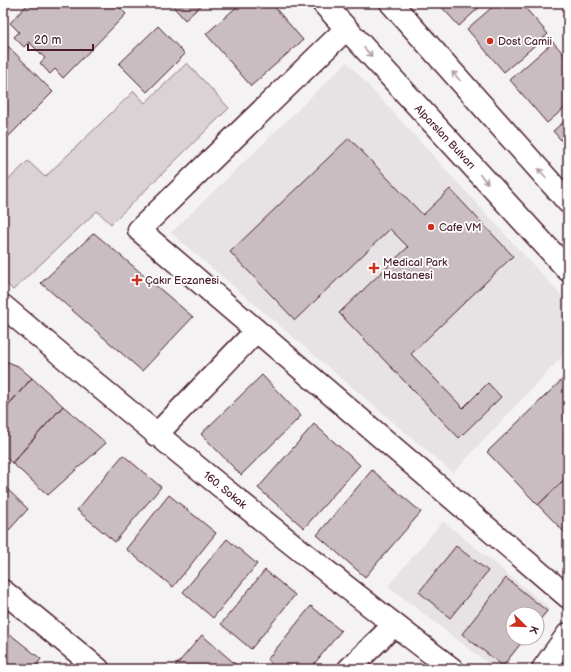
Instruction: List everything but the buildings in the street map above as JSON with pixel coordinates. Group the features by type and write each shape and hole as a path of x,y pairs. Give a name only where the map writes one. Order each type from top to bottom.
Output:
{"street":[{"name":"Alparslan Bulvarı","path":"323,3 568,270"},
{"path":"391,3 568,202"},
{"path":"346,29 139,230 568,597"},
{"name":"160. Sokak","path":"3,306 156,435 394,625 452,669"},
{"path":"156,435 256,331"},
{"path":"3,591 98,669"},
{"path":"349,669 394,625"},
{"path":"543,669 568,634"}],"shaded area":[{"name":"Medical Park Hastanesi","path":"347,62 568,303 568,350 453,473 171,233"},
{"path":"187,63 229,108 111,224 97,211 13,290 3,280 3,185 28,161 45,177 134,91 145,103"},
{"path":"443,521 550,609 545,616 545,606 505,606 505,646 521,646 502,669 495,669 388,586"}],"place":[{"name":"Dost Camii","path":"490,41"},
{"name":"Cafe VM","path":"431,227"},
{"name":"Medical Park Hastanesi","path":"374,268"},
{"name":"Çakır Eczanesi","path":"137,280"}]}
